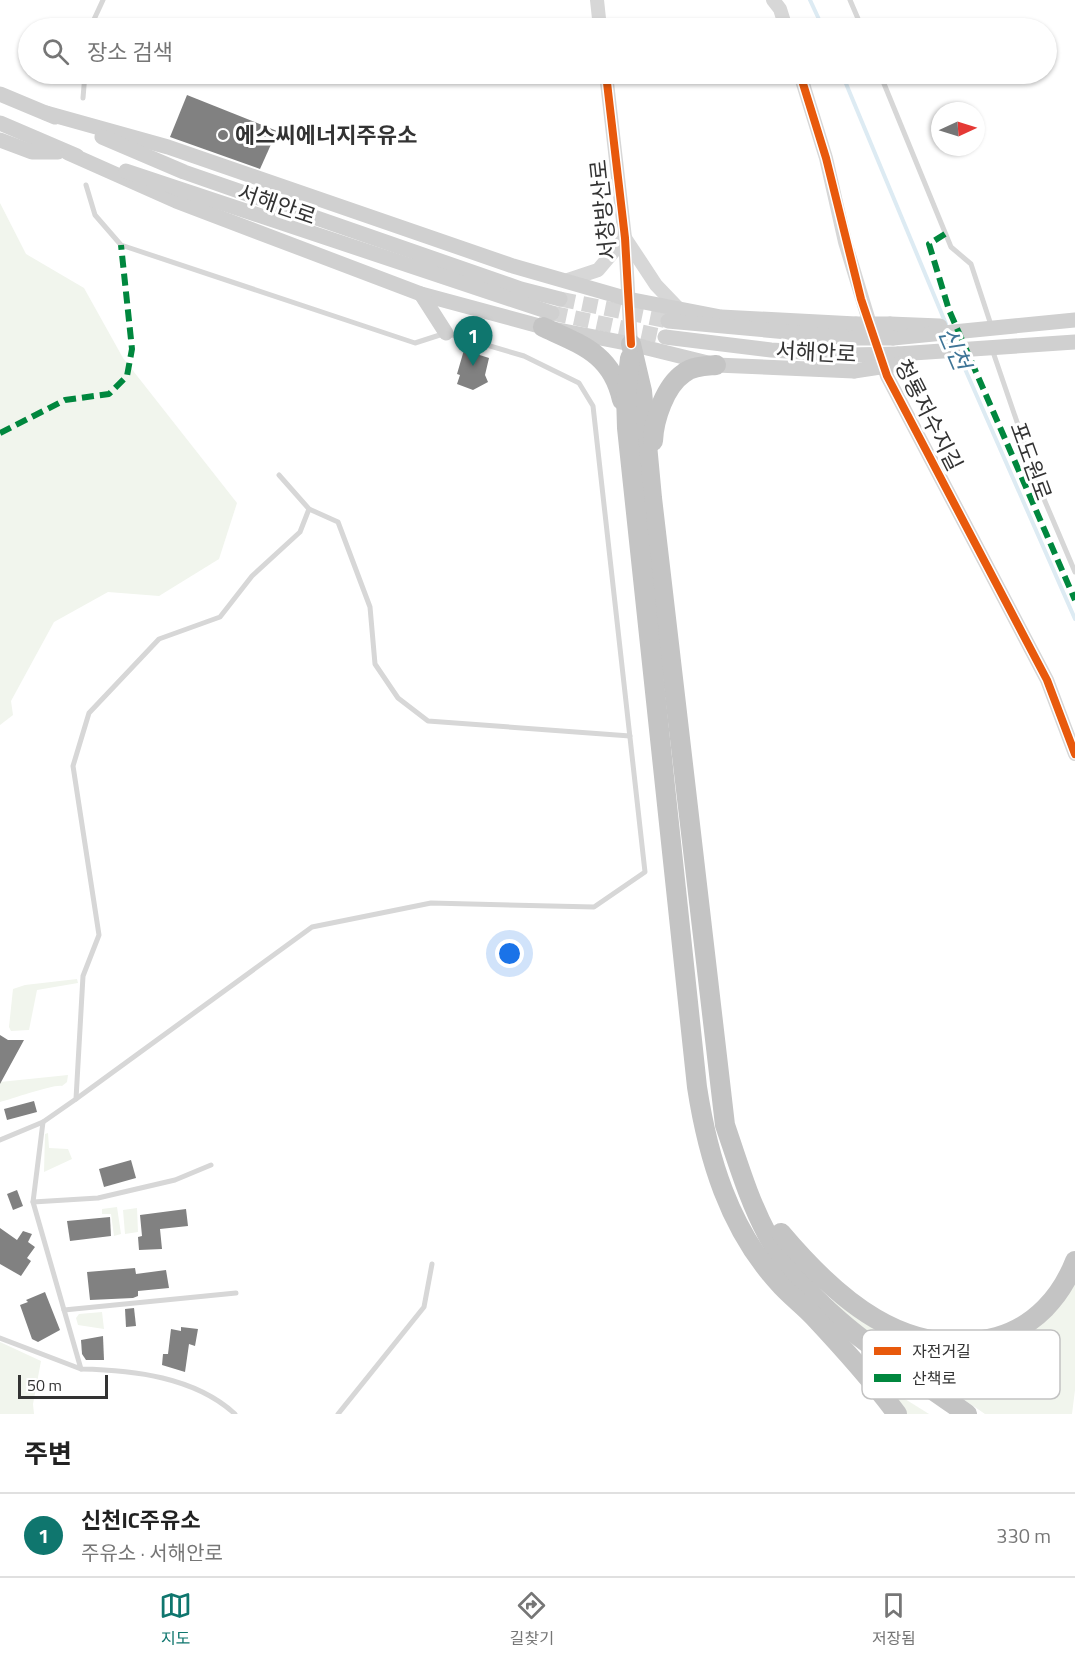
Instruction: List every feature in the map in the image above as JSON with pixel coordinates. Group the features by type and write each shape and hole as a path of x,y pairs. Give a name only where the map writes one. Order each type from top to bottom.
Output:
{"highway":[{"path":"547,320 588,348 608,365 618,381 627,428"},
{"path":"632,344 626,393 627,428 697,1087 704,1132 727,1203 740,1227 778,1282 813,1316 862,1373"},
{"path":"632,344 642,391 652,498 725,1125 750,1197 769,1238 809,1292 862,1339"},
{"path":"652,498 654,425 671,385 684,372 716,365"},
{"path":"750,1197 810,1267 858,1308 896,1330"},
{"path":"1015,1330 1033,1319 1053,1302 1067,1282 1075,1261"},
{"path":"813,1316 862,1351"},
{"path":"884,1399 897,1414"},
{"path":"929,1399 950,1414"},
{"path":"946,1399 967,1414"}],"main road":[{"name":"서해안로","path":"0,94 184,172 521,289 560,299"},
{"path":"46,113 168,147 336,207 628,299 721,317 854,331"},
{"name":"서해안로","path":"0,123 66,153 178,186 547,320"},
{"path":"0,140 32,152 66,153 176,201 422,294 547,320 716,365 854,371 924,354 1075,342"},
{"path":"422,294 446,333"},
{"name":"서해안로","path":"668,321 891,331 971,329 1075,320"},
{"name":"서해안로","path":"665,337 742,348 899,359"}],"street":[{"path":"597,0 599,18"},
{"path":"773,0 780,9 783,18"},
{"name":"서창방산로","path":"607,84 626,238 632,344"},
{"name":"청룡저수지길","path":"803,84 826,158 858,287 887,376 1047,680 1075,754"},
{"path":"565,281 598,270 626,238 656,285 679,309"}],"lane":[{"path":"95,18 103,0"},
{"path":"850,0 858,18"},
{"path":"83,98 84,84"},
{"path":"884,84 951,247 971,264 992,327"},
{"path":"0,1140 43,1122 312,927 431,903 594,907 645,872 593,406 579,383 524,356 446,333 415,344 121,244 95,215 86,185"},
{"name":"포도원로","path":"988,348 1041,492 1075,572"},
{"path":"279,475 309,509 338,522 370,607 375,664 398,698 428,721 630,736"},
{"path":"76,1099 83,976 99,935 73,766 89,713 159,639 220,617 252,576 300,532 309,509"},
{"path":"43,1122 33,1202 81,1369"},
{"path":"33,1202 98,1198 175,1180 211,1165"},
{"path":"338,1414 424,1307 432,1264"},
{"path":"64,1310 236,1293"},
{"path":"0,1338 81,1369 131,1370 171,1382 212,1398 235,1414"}],"shaded area":[{"path":"0,203 26,254 84,288 123,358 237,503 219,559 159,596 108,592 54,622 11,701 13,715 0,725"},
{"path":"77,979 78,983 37,990 29,1030 11,1031 9,1027 13,989 25,985"},
{"path":"68,1075 67,1082 62,1086 42,1089 0,1102 0,1082"},
{"path":"48,1133 49,1148 68,1149 72,1159 44,1172 45,1134"},
{"path":"117,1207 121,1234 114,1236 111,1214 102,1214 102,1209"},
{"path":"137,1208 138,1232 125,1234 123,1210"},
{"path":"1075,1276 1075,1390 1072,1414 985,1414 963,1399 1060,1399 1060,1330 1022,1330"},
{"path":"815,1288 850,1312 881,1330 862,1330"},
{"path":"102,1312 104,1329 78,1325 76,1318 79,1314"},
{"path":"0,1342 41,1361 33,1404 34,1414 0,1414"},
{"path":"894,1399 905,1399 929,1414 906,1414"}],"building":[{"name":"에스씨에너지주유소","path":"187,95 277,131 260,169 170,137"},
{"path":"464,350 489,358 485,375 488,382 473,390 457,384 460,375 457,374"},
{"path":"0,1035 8,1040 24,1040 0,1084"},
{"path":"34,1101 37,1112 7,1120 4,1109"},
{"path":"131,1160 136,1178 104,1187 99,1169"},
{"path":"17,1190 23,1206 13,1210 7,1194"},
{"path":"186,1209 188,1226 160,1229 162,1249 139,1250 138,1237 142,1236 140,1215"},
{"path":"110,1217 111,1236 70,1241 67,1221"},
{"path":"0,1228 17,1240 23,1231 32,1234 28,1242 35,1247 27,1258 31,1261 21,1276 0,1264"},
{"path":"135,1268 136,1274 166,1270 169,1288 138,1291 138,1296 133,1298 90,1300 87,1272"},
{"path":"45,1292 60,1330 38,1342 32,1339 20,1305"},
{"path":"134,1308 136,1326 126,1327 125,1309"},
{"path":"181,1327 198,1329 195,1346 189,1344 185,1372 162,1365 163,1354 168,1354 171,1329 181,1331"},
{"path":"103,1336 104,1360 86,1360 82,1354 81,1340"}],"waterway":[{"name":"신천","path":"810,0 818,18"},
{"name":"신천","path":"846,84 946,324"},
{"name":"신천","path":"958,353 1075,619"}],"tunnel":[{"path":"560,299 668,321"},
{"path":"552,313 665,337"}],"marked path":[{"path":"945,234 929,244 949,310 1075,600"},
{"path":"0,433 65,400 109,394 127,376 132,349 121,245"}],"cycle path":[{"path":"607,84 625,238 631,344"},
{"path":"803,84 826,158 861,299 887,376 1047,680 1075,754"}],"place":[{"name":"에스씨에너지주유소","path":"223,135"},
{"name":"신천IC주유소","path":"473,366"}]}
